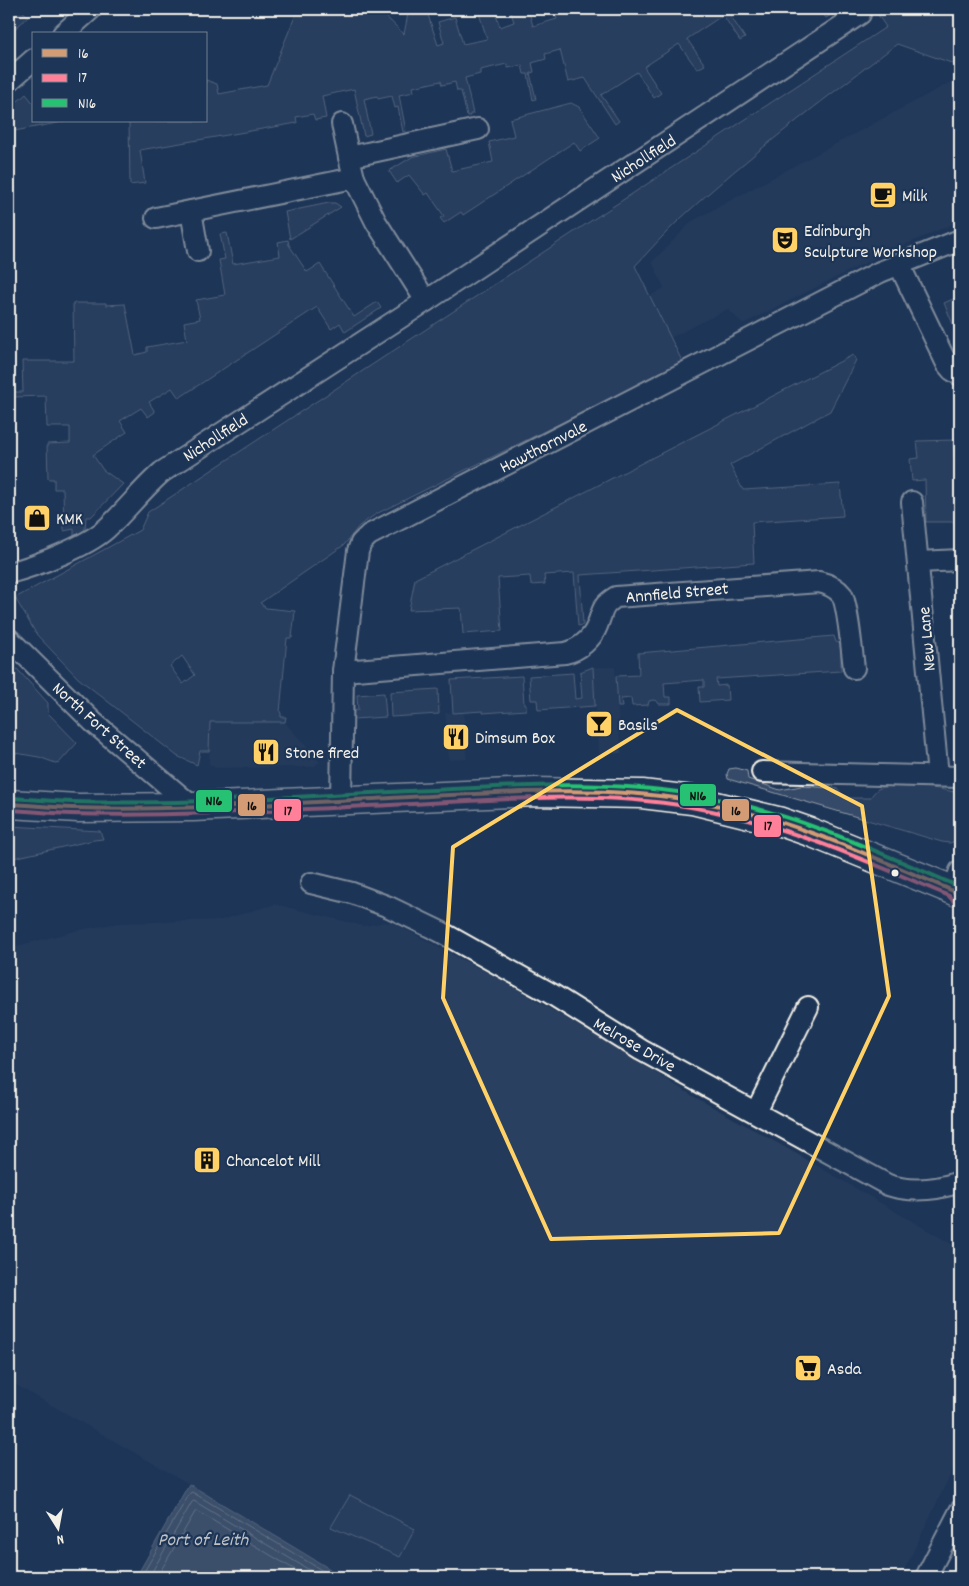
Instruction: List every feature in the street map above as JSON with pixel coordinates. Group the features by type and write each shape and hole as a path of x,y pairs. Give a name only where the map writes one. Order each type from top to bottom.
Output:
{"main road":[{"path":"9,804 78,808 193,807 554,792 642,794 692,800 778,821 959,889"}],"street":[{"path":"65,32 91,9"},
{"name":"Nichollfield","path":"9,574 82,545 104,531 145,486 162,472 426,301 860,14"},
{"path":"9,81 32,61"},
{"path":"342,124 354,178 376,222 426,301"},
{"path":"349,157 478,129"},
{"path":"156,218 354,178"},
{"path":"190,211 198,251"},
{"name":"Hawthornvale","path":"341,801 343,670 358,551 369,535 899,264 960,240"},
{"path":"899,264 947,364 960,375"},
{"name":"New Lane","path":"912,502 938,776"},
{"path":"919,562 960,560"},
{"name":"Annfield Street","path":"343,670 565,653 581,647 594,632 600,613 606,604 616,597 812,582 830,585 836,589 845,601 854,668"},
{"name":"North Fort Street","path":"9,639 93,722 193,807"},
{"path":"762,772 960,776"},
{"name":"Melrose Drive","path":"311,883 352,893 389,907 441,932 550,993 641,1050 888,1185 926,1191 960,1182"},
{"path":"756,1112 808,1006"},
{"path":"926,1577 960,1511"}],"highlighted area":[{"path":"677,710 862,806 889,996 779,1233 551,1239 443,998 453,847"}],"shaded area":[{"path":"9,9 21,9 28,17 9,34"},
{"path":"298,9 378,9 404,34 409,9 426,9 438,45 444,43 438,22 455,17 463,44 487,39 478,10 494,9 500,27 514,22 510,9 528,9 533,26 557,19 554,10 557,9 733,9 728,12 745,38 740,41 723,15 687,39 705,65 697,69 679,44 644,67 661,93 654,98 637,72 601,95 619,121 615,124 585,78 568,82 560,50 545,54 546,59 532,63 534,72 530,73 536,99 533,100 528,74 524,74 522,65 508,68 507,64 480,70 480,74 465,78 473,114 470,114 470,116 467,116 461,91 457,91 455,82 442,85 441,81 413,87 414,92 399,95 406,131 403,132 398,107 395,108 392,96 378,99 377,96 364,99 371,134 364,136 354,89 322,96 326,118 315,120 313,114 296,117 297,123 140,150 145,183 130,185 129,122 208,122 208,81 217,84 219,94 267,85"},
{"path":"819,9 841,9 826,18"},
{"path":"874,9 960,9 960,66 897,44 732,173 680,219 635,266 683,363 376,514 359,526 344,545 260,603 266,608 295,611 292,638 287,638 280,712 281,717 286,717 285,722 210,722 209,751 200,751 197,765 177,756 78,678 37,635 15,598 140,530 148,512 886,27","holes":["182,656 195,675 183,684 170,666"]},
{"path":"960,77 960,221 877,257 743,324 728,309 636,355 624,311 664,288 652,262 692,221"},
{"path":"26,94 32,102 32,122 63,122 9,132 9,102 14,97 18,101"},
{"path":"571,103 579,107 600,138 580,151 574,142 463,215 461,212 444,223 440,218 444,216 428,193 425,195 409,175 397,183 389,171 412,157 446,149 452,171 493,162 489,142 514,136 510,119"},
{"path":"335,203 341,207 290,239 285,212"},
{"path":"227,233 233,264 280,256 278,242 288,240 289,245 307,272 320,264 354,317 377,302 381,308 345,332 340,323 331,329 317,307 179,398 172,388 149,402 155,412 148,417 141,408 120,421 127,432 93,455 103,470 123,484 91,517 86,517 85,530 74,538 74,529 64,531 63,489 54,489 54,479 48,479 47,444 70,443 70,427 47,427 46,396 13,397 12,392 23,392 22,361 74,361 73,303 125,304 135,355 147,352 147,347 187,340 184,322 200,319 196,300 225,295 219,260 225,259 220,234"},
{"path":"960,296 960,341 944,303"},
{"path":"853,355 856,360 830,411 730,465 743,490 840,484 843,516 752,522 754,563 580,575 583,625 578,626 574,573 544,575 545,584 531,585 530,576 498,578 502,631 463,634 461,608 409,610 415,579"},
{"path":"955,440 953,443 954,457 960,457 960,522 926,522 925,480 912,481 910,459 919,458 917,441"},
{"path":"834,636 836,642 841,644 841,671 716,679 717,686 727,685 728,700 700,702 699,687 704,687 704,680 664,683 665,697 671,697 671,704 659,704 653,700 649,701 648,705 632,706 631,698 621,699 622,707 618,707 616,676 639,675 638,653"},
{"path":"9,660 48,703 48,713 77,743 58,764 39,757 9,752"},
{"path":"593,667 615,667 621,753 599,754"},
{"path":"593,667 595,706 538,710 537,700 531,700 529,676 573,673 575,699 582,698 580,672"},
{"path":"522,676 526,710 453,713 451,680"},
{"path":"438,689 439,714 391,717 390,692"},
{"path":"384,693 386,717 353,719 352,711 358,710 357,695"},
{"path":"464,712 467,759 449,760 445,713"},
{"path":"210,722 285,722 320,762 313,767 215,768 209,764"},
{"path":"736,768 747,771 748,779 780,790 801,786 833,788 838,789 845,798 870,798 878,789 894,786 931,788 960,794 960,839 950,843 942,842 728,779 729,769"},
{"path":"9,826 100,831 103,839 9,859"},
{"path":"275,904 364,926 384,922 393,923 501,980 693,1096 960,1249 960,1455 901,1577 343,1577 189,1484 9,1381 9,948 79,930 118,923 221,920"},
{"path":"350,1495 415,1529 400,1557 331,1527"}],"water":[{"name":"Port of Leith","path":"189,1484 343,1577 136,1577"}],"transit line":[{"name":"N16","path":"9,798 114,803 242,800 551,785 656,789 691,794 760,809 859,844 955,885 960,890"},
{"name":"16","path":"9,804 114,809 240,806 549,791 654,795 689,800 757,815 824,837 953,891 960,899"},
{"name":"17","path":"9,810 114,815 242,812 552,798 622,799 656,802 725,814 823,844 918,882 949,896 955,903"}],"place":[{"name":"Milk","path":"883,195"},
{"name":"Edinburgh Sculpture Workshop","path":"785,240"},
{"name":"KMK","path":"37,518"},
{"name":"Basils","path":"599,724"},
{"name":"Dimsum Box","path":"456,737"},
{"name":"Stone fired","path":"266,752"},
{"name":"Chancelot Mill","path":"207,1160"},
{"name":"Asda","path":"808,1368"}]}
